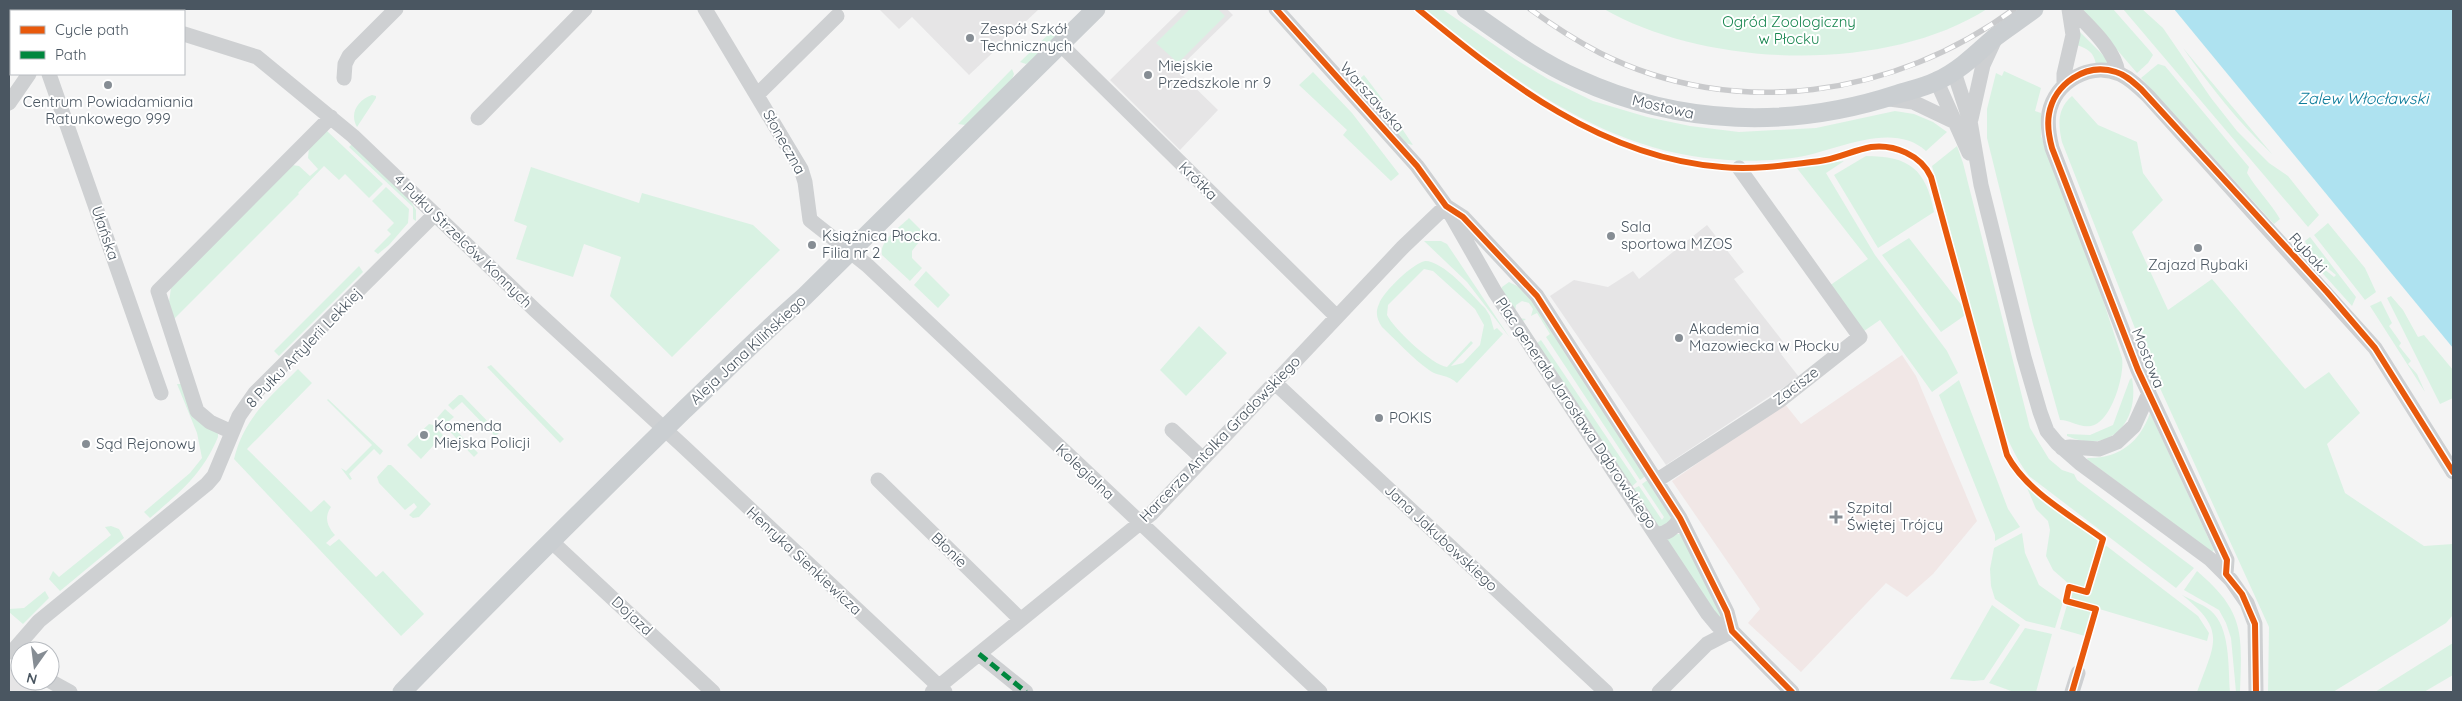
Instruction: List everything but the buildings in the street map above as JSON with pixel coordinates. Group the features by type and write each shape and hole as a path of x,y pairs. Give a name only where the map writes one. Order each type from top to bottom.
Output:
{"main road":[{"name":"Aleja Jana Kilińskiego","path":"402,692 664,429 850,251 1096,9"},
{"name":"Mostowa","path":"1466,9 1558,70 1608,92 1661,108 1722,118 1776,118 1831,112 1883,99 1937,82 1954,72 1996,37 2034,9"}],"street":[{"path":"344,78 345,64 349,56 396,9"},
{"path":"478,118 585,9"},
{"name":"Słoneczna","path":"705,9 801,169 807,190 810,220"},
{"name":"Warszawska","path":"1276,9 1417,166 1446,206"},
{"path":"2064,84 2079,75 2091,71 2107,70 2118,73 2117,65 2110,53 2070,9"},
{"path":"2064,84 2064,74 2073,35 2070,9"},
{"name":"Słoneczna","path":"757,95 837,16"},
{"name":"4 Pułku Strzelców Konnych","path":"185,34 256,57 331,117 664,429"},
{"name":"Mostowa","path":"1996,37 1983,65 1961,132 1981,185 2040,412 2049,434 2062,448 2210,559 2226,574 2242,594 2255,624 2256,692"},
{"name":"Krótka","path":"1060,44 1338,317"},
{"name":"Mostowa","path":"1954,72 1963,122"},
{"name":"Rybaki","path":"2118,73 2134,83 2148,96 2356,324 2393,374 2453,472"},
{"path":"9,103 28,75"},
{"name":"Ułańska","path":"49,75 160,393"},
{"name":"Mostowa","path":"1937,82 1963,122"},
{"name":"Mostowa","path":"2064,84 2054,99 2049,114 2048,131 2052,148 2149,393 2226,560 2226,574"},
{"name":"Mostowa","path":"1883,99 1913,102 1963,122"},
{"path":"232,432 210,422 197,411 158,291 331,117"},
{"name":"Zacisze","path":"1656,481 1778,401 1860,337 1739,168"},
{"name":"Plac generała Jarosława Dąbrowskiego","path":"1446,206 1463,217 1537,296 1680,518 1727,612 1732,631"},
{"name":"Plac generała Jarosława Dąbrowskiego","path":"1446,206 1494,292 1657,534 1708,614 1718,626 1732,631"},
{"name":"Harcerza Antolka Gradowskiego","path":"939,690 1020,619 1151,514 1446,206"},
{"name":"8 Pułku Artylerii Lekkiej","path":"23,641 39,621 214,476 239,416 255,393 436,214"},
{"name":"Kolegialna","path":"810,220 867,265 1320,692"},
{"name":"Plac generała Jarosława Dąbrowskiego","path":"1494,292 1495,282 1501,277 1508,274 1521,278"},
{"name":"Jana Jakubowskiego","path":"1276,383 1606,692"},
{"name":"Mostowa","path":"2062,448 2099,449 2117,442 2134,426 2149,393"},
{"name":"Henryka Sienkiewicza","path":"664,429 939,690"},
{"path":"1172,430 1203,459"},
{"name":"Błonie","path":"878,480 1020,619"},
{"name":"Plac generała Jarosława Dąbrowskiego","path":"1657,534 1669,531 1676,526 1680,518"},
{"name":"Dojazd","path":"552,540 713,692"},
{"path":"1659,692 1707,644 1732,631 1792,692"},
{"path":"979,654 1026,692"},
{"path":"2072,692 2078,673"}],"shaded area":[{"name":"Zespół Szkół Technicznych","path":"879,9 1039,9 969,75 912,17 899,29"},
{"name":"Miejskie Przedszkole nr 9","path":"1182,9 1227,9 1233,15 1177,70 1218,110 1180,150 1110,80"},
{"name":"Akademia Mazowiecka w Płocku","path":"1707,225 1744,272 1734,279 1788,348 1781,354 1799,377 1666,465 1550,296 1574,280 1608,287 1633,271 1639,279"},
{"name":"Szpital Świętej Trójcy","path":"1902,355 1916,376 1977,521 1933,574 1907,597 1886,583 1801,672 1748,623 1760,609 1672,481 1784,403 1801,424"},
{"path":"9,666 10,691 38,692 9,692"}],"green space":[{"path":"1190,9 1218,9 1225,16 1178,63 1156,43"},
{"path":"1425,9 1442,9 1515,59 1548,79 1593,101 1647,117 1690,126 1739,132 1816,128 1895,111 1914,114 1933,122 1947,132 1926,151 1912,142 1896,138 1879,138 1808,155 1774,160 1726,160 1675,153 1635,141 1597,126 1560,106 1490,60"},
{"name":"Ogród Zoologiczny w Płocku","path":"1604,9 1987,9 1945,30 1899,45 1848,53 1796,56 1744,52 1693,43 1646,29"},
{"path":"2082,9 2113,9 2153,55 2148,63 2137,73"},
{"path":"2123,9 2142,9 2163,28 2211,98 2237,131 2269,163 2288,176 2319,215 2308,227"},
{"path":"1058,25 1055,37 1031,61 1026,64 1020,62"},
{"path":"2080,32 2108,60 2108,64 2096,65 2094,57 2090,52 2077,45"},
{"path":"2183,48 2272,154 2225,103"},
{"path":"2158,64 2165,66 2249,167 2247,173 2280,219 2274,224 2141,78"},
{"path":"1012,69 1014,74 1012,79 969,122 965,125 958,124"},
{"path":"2004,71 2041,88 2035,111 2041,113 2041,136 2100,291 2122,358 2119,386 2110,408 2098,423 2091,426 2083,426 2060,420 2033,324 1987,138 1987,109 1996,73 2002,76"},
{"path":"1313,72 1352,113 1399,174 1391,181 1343,135 1347,130 1299,85"},
{"path":"1364,75 1383,100 1376,105 1372,105 1354,84"},
{"path":"372,95 376,96 376,98 357,127 354,117 356,108 363,100"},
{"path":"2072,96 2098,125 2137,142 2143,173 2163,200 2132,232 2168,310 2212,279 2305,389 2329,372 2360,413 2327,444 2345,493 2424,546 2453,544 2453,615 2446,623 2333,692 2268,692 2269,627 2149,364 2062,142 2060,129 2061,112"},
{"path":"1388,108 1413,145 1405,143 1384,118"},
{"path":"327,131 383,184 369,198 345,174 339,180 324,166 299,194 174,319 169,302 171,288 292,165 299,166 310,176 318,169 308,158 309,147"},
{"path":"352,144 410,200 416,210 416,221 413,219 413,207 349,147"},
{"path":"1957,146 1963,163 2030,428 2049,459 2062,470 2074,474 2077,480 2194,568 2176,588 2029,476 2011,445 1992,394 1932,166"},
{"path":"1866,156 1894,159 1904,162 1913,168 1926,185 1934,212 1878,248 1834,175"},
{"path":"1844,161 1826,173 1875,255 1947,351 1958,373 1932,392 1880,320 1864,331 1829,286 1868,259 1796,167"},
{"path":"531,167 639,203 642,193 753,225 780,250 672,357 610,296 621,257 584,244 573,277 516,259 527,226 514,221"},
{"path":"386,187 409,209 408,223 389,245 378,254 374,251 391,234 387,230 394,223 372,201"},
{"path":"909,218 925,234 912,251 912,258 922,268 910,281 882,255 882,250 887,240"},
{"path":"2328,223 2365,268 2376,292 2365,300 2314,235"},
{"path":"2310,237 2356,297 2352,306 2298,246 2302,243 2308,256 2334,277 2336,275 2310,254 2305,241"},
{"path":"1909,238 1963,307 1964,316 1941,332 1882,255"},
{"path":"1424,241 1441,241 1447,244 1510,338 1467,282"},
{"path":"1425,261 1432,262 1449,272 1485,308 1490,316 1494,330 1497,328 1503,334 1457,383 1450,378 1432,372 1423,365 1382,327 1378,319 1378,307 1386,292 1406,272","holes":["1424,269 1433,271 1475,309 1484,325 1480,345 1463,363 1451,366 1473,343 1471,341 1447,367 1432,360 1414,346 1397,329 1387,315 1388,305"]},
{"path":"359,266 363,272 279,356 274,351"},
{"path":"926,271 950,295 938,308 914,285"},
{"path":"1509,282 1519,287 1532,300 1647,475 1640,480 1546,337 1550,334 1537,313 1531,316 1533,309 1529,303 1522,301 1516,305 1515,312 1519,318 1526,319 1523,321 1537,343 1541,340 1637,482 1630,488 1501,292 1502,287"},
{"path":"2391,296 2403,310 2418,337 2424,335 2453,370 2453,398 2440,404 2387,298"},
{"path":"2381,301 2392,323 2389,326 2401,343 2399,346 2411,361 2408,364 2417,374 2425,392 2370,306"},
{"path":"1199,326 1227,353 1186,396 1160,370"},
{"path":"491,365 564,439 560,443 487,367"},
{"path":"298,369 312,383 247,449 311,512 324,500 331,507 327,521 335,535 326,543 330,546 339,539 376,577 383,571 424,614 401,636 234,459 238,445 251,420 268,399"},
{"path":"2132,378 2132,408 2127,420 2119,430 2109,438 2097,441 2083,441 2067,436 2067,434 2090,435 2113,425"},
{"path":"1959,380 2008,509 2020,527 1995,541 1995,535 1939,395"},
{"path":"177,384 184,384 218,434 218,437 205,462 189,482 150,518 144,512 190,473 202,458 197,433"},
{"path":"459,395 462,395 499,433 495,436 462,402 453,410 448,405"},
{"path":"328,399 383,451 380,455 374,449 349,474 352,479 350,480 341,468 346,471 372,445"},
{"path":"445,409 454,417 448,422 478,453 474,457 437,418"},
{"path":"2150,413 2214,550 2212,552 2087,458 2109,455 2127,447 2140,432"},
{"path":"429,424 433,425 443,435 421,459 407,445"},
{"path":"388,465 391,465 431,504 419,517 413,518 409,515 417,507 414,503 405,510 379,483 377,477"},
{"path":"1649,479 1672,514 1672,521 1659,527 1631,490 1639,486 1662,520 1664,517 1642,484"},
{"path":"2025,483 2098,541 2086,588 2069,584 2053,570 2046,556 2050,530 2048,521 2036,509"},
{"path":"111,526 119,529 124,538 60,591 49,579 53,571 59,577 111,535 105,527"},
{"path":"2022,533 2025,553 2039,585 2063,602 2055,628 2026,621 1995,599 1991,586 1990,569 1994,548"},
{"path":"1674,534 1680,534 1722,614 1721,620 1667,542 1667,538"},
{"path":"2104,544 2198,616 2209,633 2207,641 2069,600 2071,590 2090,594"},
{"path":"2197,571 2224,599 2237,625 2241,654 2240,692 2236,692 2231,638 2219,610 2184,590"},
{"path":"45,591 49,598 23,624 9,612 9,609 24,608"},
{"path":"2182,595 2210,610 2217,617 2222,627 2227,648 2230,692 2197,692 2212,650 2213,639 2206,619"},
{"path":"1992,605 2020,625 1984,680 1950,679"},
{"path":"2067,605 2092,612 2085,636 2060,629"},
{"path":"2025,628 2052,634 2036,692 2014,692 1989,683"},
{"path":"2453,643 2453,675 2424,692 2375,692"}],"water":[{"name":"Zalew Włocławski","path":"2174,9 2453,9 2453,348"}],"railway":[{"path":"1530,9 1600,53 1652,74 1705,87 1759,92 1813,90 1866,80 1918,63 1968,39 2014,9"}],"marked path":[{"path":"979,654 1026,692"}],"cycle path":[{"path":"1276,9 1417,166 1446,206 1463,217 1537,296 1680,518 1727,612 1732,631 1792,692"},
{"path":"1418,9 1522,89 1558,112 1636,149 1678,161 1746,168 1820,161 1865,148 1889,147 1906,153 1921,163 1931,177 2007,455 2015,468 2037,491 2103,539 2087,592 2069,587 2066,601 2096,609 2072,692"},
{"path":"2256,692 2255,624 2242,594 2226,574 2227,560 2138,370 2052,148 2048,122 2049,114 2057,93 2064,85 2083,73 2105,70 2123,75 2141,89 2327,292 2375,348 2453,472"}],"place":[{"name":"Zespół Szkół Technicznych","path":"970,38"},
{"name":"Miejskie Przedszkole nr 9","path":"1148,75"},
{"name":"Centrum Powiadamiania Ratunkowego 999","path":"108,85"},
{"name":"Sala sportowa MZOS","path":"1611,236"},
{"name":"Książnica Płocka. Filia nr 2","path":"812,245"},
{"name":"Zajazd Rybaki","path":"2198,248"},
{"name":"Akademia Mazowiecka w Płocku","path":"1679,338"},
{"name":"POKIS","path":"1379,418"},
{"name":"Komenda Miejska Policji","path":"424,435"},
{"name":"Sąd Rejonowy","path":"86,444"},
{"name":"Szpital Świętej Trójcy","path":"1836,517"}]}
